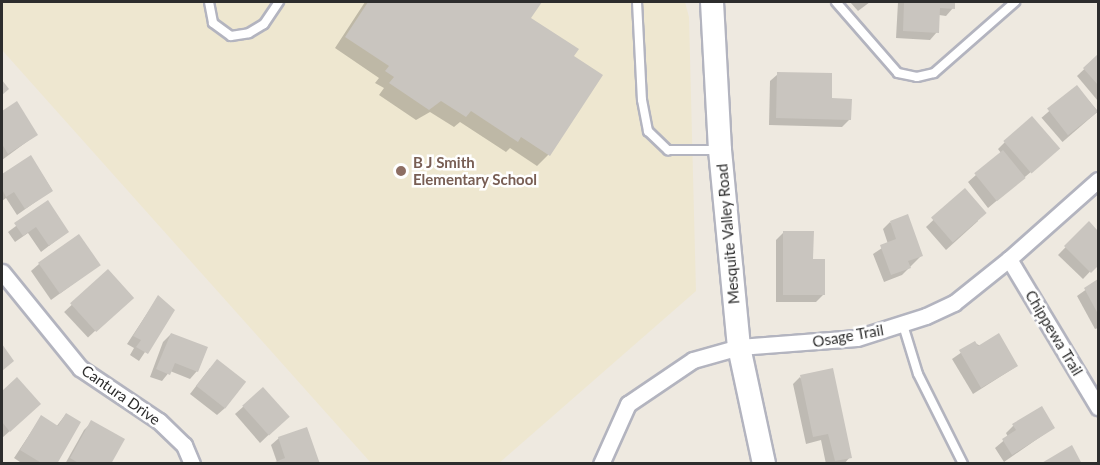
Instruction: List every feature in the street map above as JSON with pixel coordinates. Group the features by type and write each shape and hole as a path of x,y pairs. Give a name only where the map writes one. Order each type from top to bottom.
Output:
{"street":[{"name":"Mesquite Valley Road","path":"712,2 720,150 739,347 764,464"},
{"name":"Osage Trail","path":"602,464 628,404 693,360 739,347 830,342 903,325 954,303 1009,259 1098,180"},
{"name":"Chippewa Trail","path":"1009,259 1098,407"},
{"name":"Cantura Drive","path":"2,272 80,368 159,421 184,445 192,464"}],"lane":[{"path":"209,2 213,23 231,36 249,33 264,24 279,2"},
{"path":"637,2 642,100 648,131 668,150 720,150"},
{"path":"836,2 898,73 917,76 934,73 1015,2"},
{"path":"903,325 918,374 963,464"}],"shaded area":[{"name":"B J Smith Elementary School","path":"2,2 685,2 689,17 696,291 499,463 371,463 2,50"}],"building":[{"path":"368,2 542,2 531,18 579,49 574,56 603,75 550,156 521,137 518,142 471,111 466,117 441,101 429,110 389,83 394,77 385,71 389,66 345,37"},
{"path":"904,2 955,2 955,9 940,8 939,33 903,31"},
{"path":"1098,54 1098,85 1083,68"},
{"path":"777,72 832,73 832,98 852,99 851,120 776,118"},
{"path":"2,80 9,89 2,95"},
{"path":"1077,85 1098,112 1068,135 1047,108"},
{"path":"17,101 38,135 8,154 2,144 2,111"},
{"path":"1032,116 1060,148 1032,173 1003,141"},
{"path":"1003,150 1026,178 997,201 974,173"},
{"path":"31,155 53,191 25,209 14,192 6,197 2,189 2,174"},
{"path":"965,188 987,213 953,242 931,218"},
{"path":"48,200 69,232 49,246 36,227 23,236 14,223"},
{"path":"908,214 923,256 908,261 911,268 891,275 880,245 896,239 890,221"},
{"path":"1089,221 1098,231 1098,266 1091,273 1064,246"},
{"path":"783,231 814,231 813,259 825,259 825,295 783,295"},
{"path":"79,234 101,265 60,294 38,263"},
{"path":"108,269 134,298 96,332 70,303"},
{"path":"1098,279 1098,314 1084,288"},
{"path":"158,295 175,310 148,354 136,347 141,340 133,336"},
{"path":"171,333 208,347 198,372 175,363 170,375 156,369"},
{"path":"999,333 1018,366 981,388 959,350 975,341 978,346"},
{"path":"2,344 14,361 2,371"},
{"path":"217,359 246,382 225,409 196,386"},
{"path":"833,368 852,458 835,461 828,434 813,437 800,375"},
{"path":"17,377 41,404 10,432 2,422 2,391"},
{"path":"263,387 290,417 269,435 242,406"},
{"path":"1042,406 1055,428 1012,455 1002,439 1016,430 1012,424"},
{"path":"66,413 81,422 57,464 43,464 20,450 41,415 58,426"},
{"path":"91,420 125,439 111,464 80,464 70,458"},
{"path":"307,427 320,464 270,464 285,458 278,437"},
{"path":"1072,445 1082,464 1040,464"}],"place":[{"name":"B J Smith Elementary School","path":"401,171"}]}
